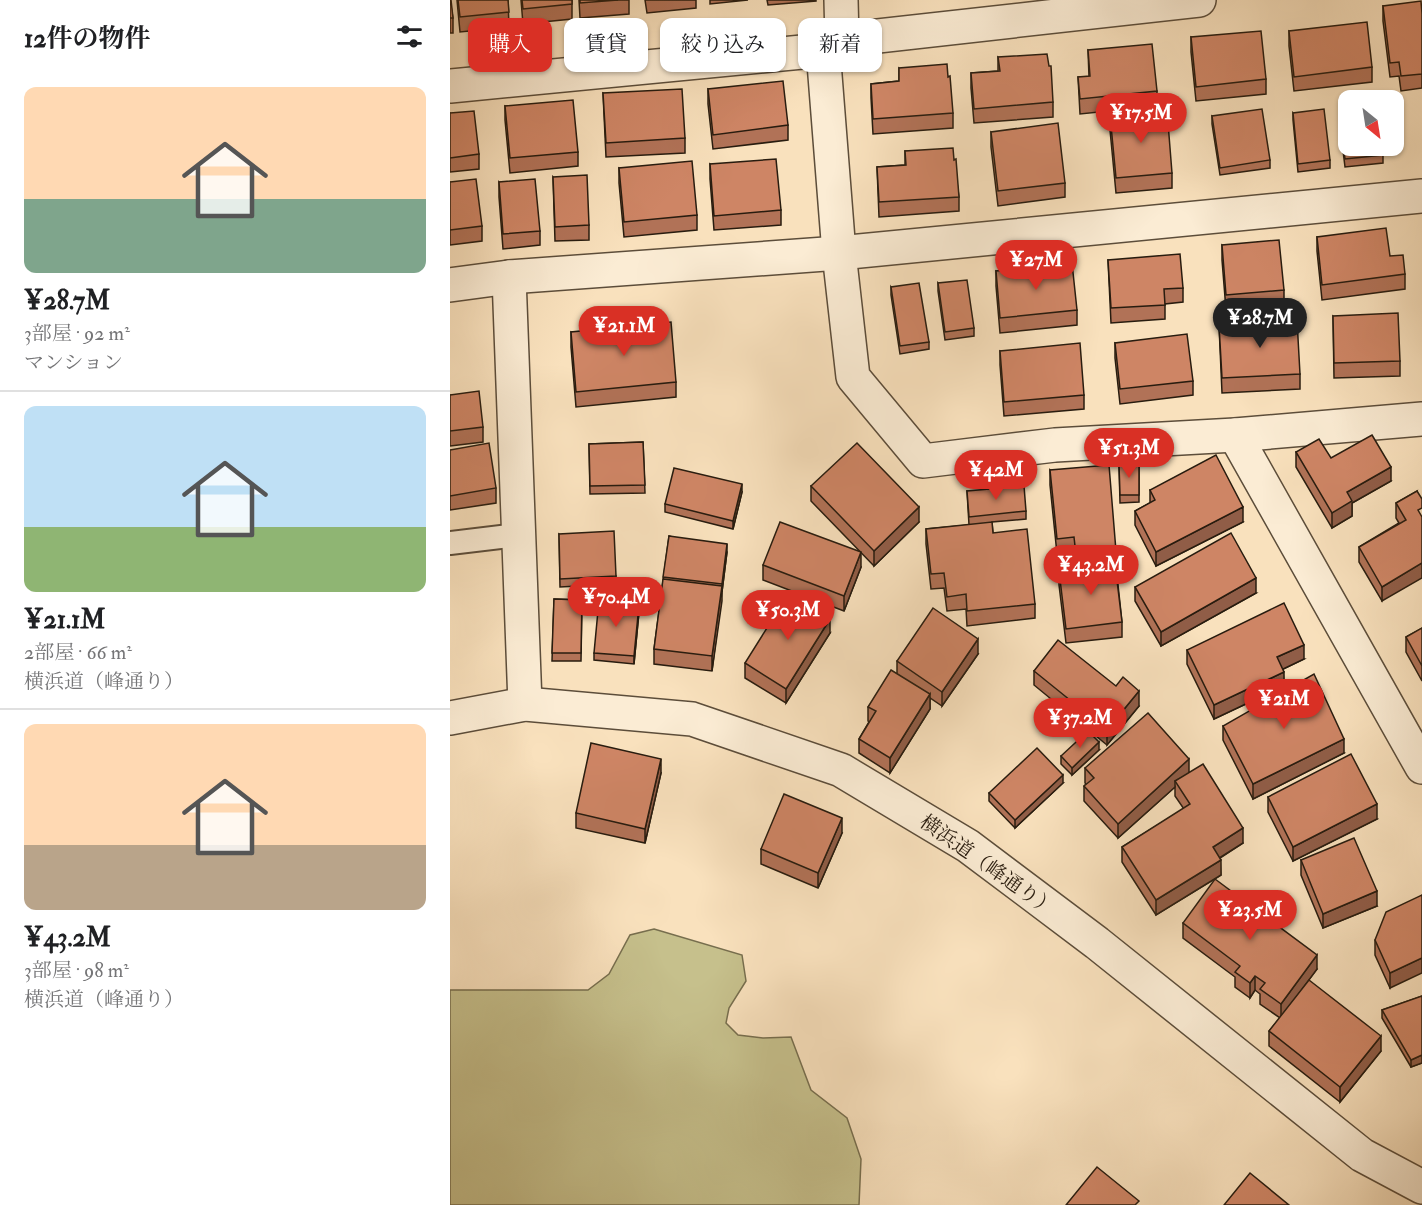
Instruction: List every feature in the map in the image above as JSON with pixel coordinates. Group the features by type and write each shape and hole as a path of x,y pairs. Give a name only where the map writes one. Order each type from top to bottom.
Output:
{"street":[{"path":"837,18 841,0"},
{"path":"882,39 1199,0"},
{"path":"450,86 798,49"},
{"path":"833,72 839,253 854,377 923,461 1055,445 1235,435 1422,419"},
{"path":"450,285 509,277 839,253 1422,196"},
{"path":"509,277 525,704"},
{"path":"1235,435 1422,767"},
{"name":"横浜道（峰通り）","path":"450,718 525,704 692,719 841,770 968,846 1097,943 1362,1155 1422,1187"}],"lane":[{"path":"450,543 518,535"}],"shaded area":[{"path":"654,929 742,955 746,981 729,1008 726,1023 738,1035 763,1038 791,1037 811,1090 847,1118 861,1159 859,1205 450,1205 450,990 588,990 609,974 630,935"}],"building":[{"path":"451,0 453,18 450,18"},
{"path":"458,0 508,0 509,12 460,17"},
{"path":"522,0 572,0 572,4 523,9"},
{"path":"580,0 618,0 580,3"},
{"path":"1421,1 1422,74 1401,76 1399,62 1390,63 1383,6"},
{"path":"1367,22 1372,67 1294,77 1289,31"},
{"path":"1261,31 1266,79 1196,87 1191,37"},
{"path":"1152,44 1157,91 1080,99 1078,77 1090,76 1088,50"},
{"path":"1047,54 1049,66 1051,66 1053,102 974,109 971,73 1000,71 998,57"},
{"path":"947,64 953,113 873,119 871,84 899,81 899,68"},
{"path":"783,81 788,125 713,135 708,89"},
{"path":"682,89 685,138 606,143 603,93"},
{"path":"573,100 578,152 510,158 505,106"},
{"path":"1262,109 1270,160 1220,168 1212,116"},
{"path":"1324,109 1330,160 1298,164 1293,113"},
{"path":"1167,110 1172,173 1116,178 1110,115"},
{"path":"474,111 479,154 450,158 450,113"},
{"path":"1058,123 1065,183 998,191 991,132"},
{"path":"953,148 959,197 879,202 877,167 906,165 905,151"},
{"path":"1345,156 1374,156 1345,159"},
{"path":"776,159 781,210 714,216 710,164"},
{"path":"692,161 697,215 624,222 619,168"},
{"path":"587,175 589,225 555,227 553,177"},
{"path":"476,179 482,226 450,230 450,182"},
{"path":"535,179 540,231 503,234 499,182"},
{"path":"1386,228 1390,256 1403,255 1405,274 1322,285 1317,237"},
{"path":"1279,240 1284,290 1226,295 1222,245"},
{"path":"1180,254 1183,288 1164,289 1165,305 1111,308 1108,260"},
{"path":"1072,263 1077,310 1000,318 996,271"},
{"path":"967,280 974,328 945,332 938,283"},
{"path":"919,283 929,342 900,346 891,287"},
{"path":"1398,313 1400,361 1334,363 1333,316"},
{"path":"1297,320 1300,374 1222,378 1219,325"},
{"path":"671,322 676,382 576,392 571,332"},
{"path":"1187,334 1193,381 1120,389 1115,343"},
{"path":"1080,343 1084,395 1004,402 1000,351"},
{"path":"479,391 483,427 450,431 450,395"},
{"path":"1372,435 1391,467 1347,492 1352,501 1332,513 1296,452 1319,439 1331,458"},
{"path":"643,442 645,485 590,486 589,444"},
{"path":"489,443 496,488 450,496 450,450"},
{"path":"857,443 919,507 874,551 811,486"},
{"path":"1216,455 1243,507 1156,552 1135,511 1155,500 1150,490"},
{"path":"1139,463 1139,495 1120,495 1119,464"},
{"path":"1109,465 1116,551 1076,555 1074,537 1057,539 1050,470"},
{"path":"674,468 742,484 733,521 665,504"},
{"path":"1024,486 1026,511 969,517 967,491"},
{"path":"1417,491 1422,499 1422,508 1418,510 1422,517 1422,563 1382,587 1359,547 1406,520 1396,503"},
{"path":"780,522 861,552 844,596 763,565"},
{"path":"992,522 993,533 1027,529 1035,604 967,611 966,594 947,597 944,573 931,574 926,529"},
{"path":"614,531 616,576 560,579 559,534"},
{"path":"1231,533 1256,578 1161,632 1135,587"},
{"path":"669,536 727,544 722,584 663,577"},
{"path":"1115,564 1122,622 1066,629 1059,571"},
{"path":"663,579 722,586 712,656 654,649"},
{"path":"789,593 830,619 786,689 745,663"},
{"path":"554,599 582,600 581,653 552,653"},
{"path":"599,600 639,605 634,656 594,653"},
{"path":"1284,603 1304,645 1277,657 1284,672 1214,705 1187,650"},
{"path":"933,608 978,639 942,692 897,661"},
{"path":"1422,628 1422,666 1406,637"},
{"path":"1058,640 1116,686 1123,677 1139,691 1107,730 1034,671"},
{"path":"891,670 930,694 890,758 859,739 876,711 868,707"},
{"path":"1314,674 1344,739 1253,784 1223,726"},
{"path":"1148,713 1189,759 1118,824 1084,786 1094,778 1085,768"},
{"path":"1088,731 1099,742 1072,768 1061,756"},
{"path":"591,743 661,759 645,829 576,813"},
{"path":"1037,748 1063,775 1015,820 989,793"},
{"path":"1351,754 1377,804 1293,847 1268,797"},
{"path":"1203,764 1243,828 1213,847 1221,860 1156,900 1122,847 1190,804 1175,781"},
{"path":"784,794 842,818 818,873 761,849"},
{"path":"1354,838 1377,891 1323,914 1301,860"},
{"path":"1215,879 1317,955 1281,1004 1260,989 1265,983 1255,976 1250,983 1235,972 1240,966 1183,923"},
{"path":"1422,895 1422,958 1390,973 1375,940 1386,912"},
{"path":"1309,980 1381,1036 1340,1087 1269,1031"},
{"path":"1422,996 1422,1055 1411,1060 1382,1010"},
{"path":"1097,1167 1139,1201 1135,1205 1066,1205"},
{"path":"1250,1173 1289,1205 1224,1205"}]}
